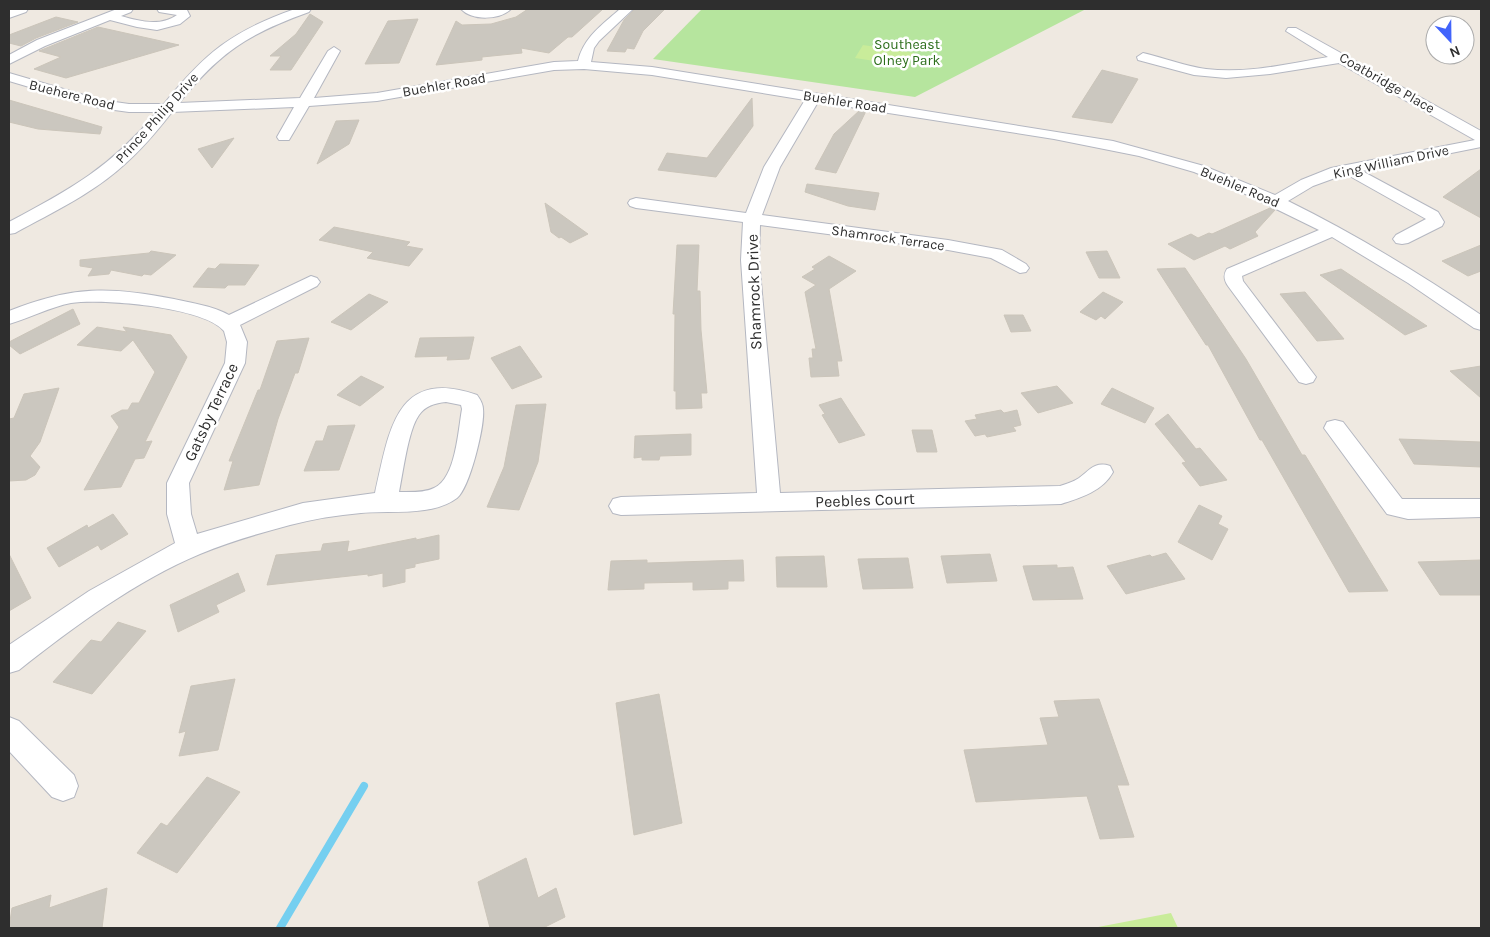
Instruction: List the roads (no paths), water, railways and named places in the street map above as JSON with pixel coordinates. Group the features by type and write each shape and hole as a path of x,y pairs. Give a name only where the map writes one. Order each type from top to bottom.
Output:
{"street":[{"path":"9,14 22,9"},
{"path":"9,60 41,43 127,9"},
{"path":"108,16 144,25 157,26 174,22 184,16 182,13 163,9"},
{"name":"Prince Philip Drive","path":"9,229 80,190 113,167 133,149 209,61 221,51 278,18 305,9"},
{"path":"467,9 482,14 505,9"},
{"path":"584,65 588,48 594,39 627,9"},
{"name":"Coatbridge Place","path":"1292,31 1344,58 1481,136"},
{"path":"284,137 334,51"},
{"path":"1143,57 1188,70 1226,74 1251,73 1344,58"},
{"name":"Buehler Road","path":"167,108 377,97 537,68 584,65 652,71 1110,145 1168,159 1198,169 1276,201 1334,230 1391,264 1481,324"},
{"name":"Buehere Road","path":"9,77 100,104 129,108 167,108"},
{"name":"Shamrock Drive","path":"769,503 750,260 752,218 772,167 814,97"},
{"name":"King William Drive","path":"1276,201 1307,183 1348,168 1481,143"},
{"path":"1348,168 1432,216 1436,222 1402,239"},
{"name":"Shamrock Terrace","path":"636,203 948,245 996,254 1020,268"},
{"path":"1306,378 1234,282 1233,273 1334,230"},
{"path":"9,318 41,305 67,298 93,295 119,296 198,310 229,323 311,282"},
{"name":"Gatsby Terrace","path":"190,548 179,514 178,483 235,363 239,346 235,332 229,323"},
{"path":"9,661 63,620 115,586 190,548 243,528 295,514 345,505 419,502 435,498 449,491 458,480 473,409 470,400 458,395 444,394 431,396 410,411 404,424 385,502"},
{"path":"1335,428 1395,507 1408,510 1481,508"},
{"name":"Peebles Court","path":"621,506 1061,495 1085,486 1102,472"},
{"path":"9,731 63,786"}],"waterway":[{"path":"280,928 364,786"}],"park label":[{"name":"Southeast Olney Park","path":"907,52"}]}
